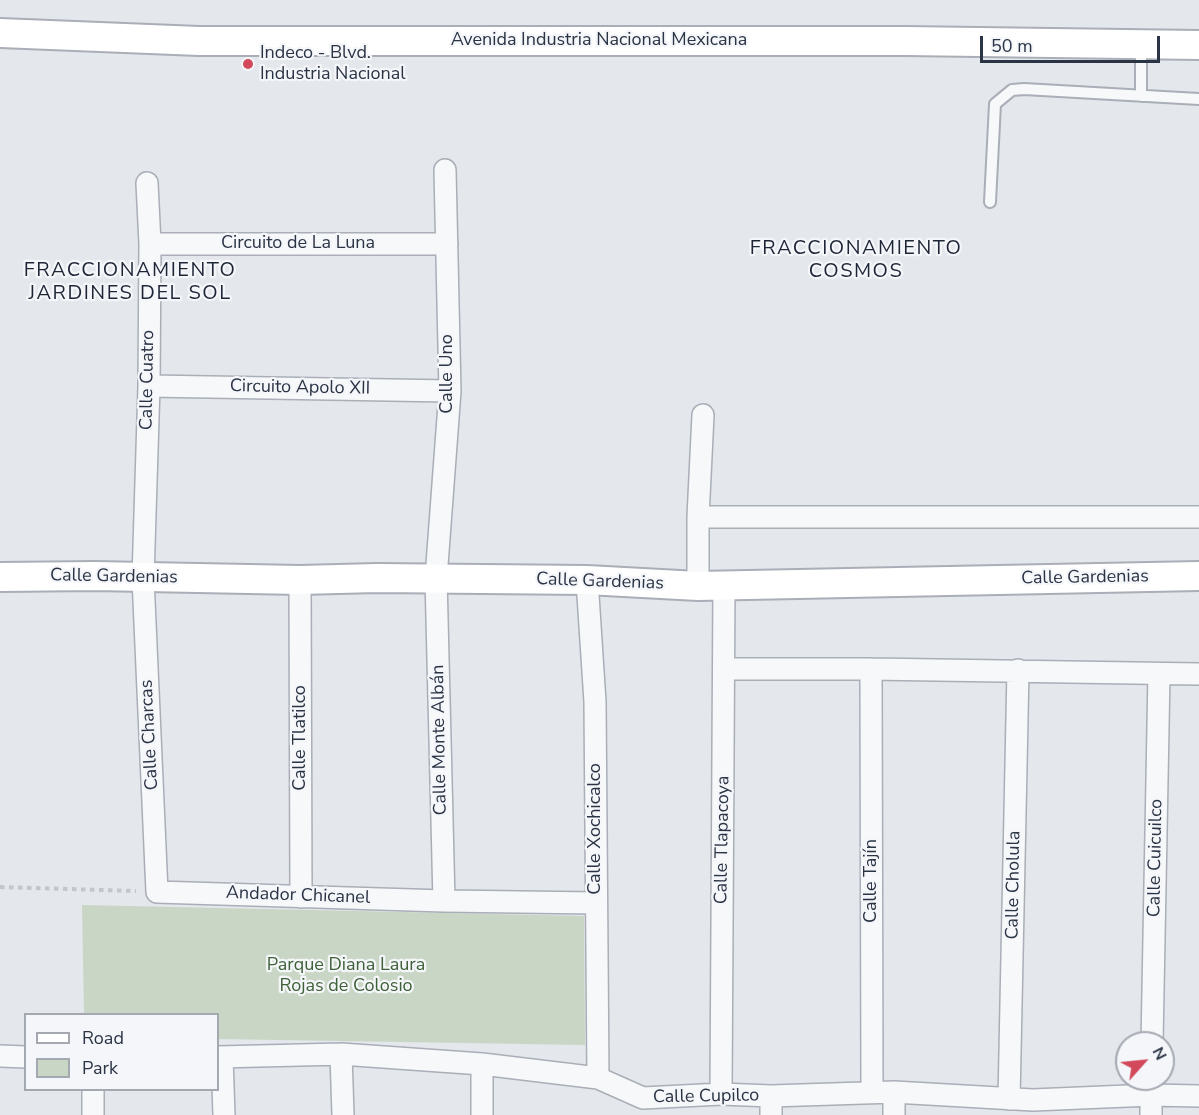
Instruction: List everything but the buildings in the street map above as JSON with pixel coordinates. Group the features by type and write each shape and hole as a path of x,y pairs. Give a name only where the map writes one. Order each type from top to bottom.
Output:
{"street":[{"name":"Avenida Industria Nacional Mexicana","path":"0,33 199,41 905,41 1141,45 1194,41"},
{"name":"Calle Uno","path":"436,578 450,391 445,170"},
{"name":"Calle Cuatro","path":"143,578 149,386 150,244 147,183"},
{"name":"Circuito de La Luna","path":"150,244 447,244"},
{"name":"Circuito Apolo XII","path":"149,386 450,391"},
{"name":"Calle Tlapacoya","path":"703,415 698,517 725,669 721,1094"},
{"path":"698,517 1199,517"},
{"name":"Calle Gardenias","path":"0,577 95,576 300,580 436,578 587,580 711,586 1199,576"},
{"name":"Calle Charcas","path":"143,578 157,892"},
{"name":"Calle Monte Albán","path":"436,578 444,901"},
{"name":"Calle Tlatilco","path":"300,580 301,897"},
{"name":"Calle Xochicalco","path":"587,580 596,702 598,1078"},
{"path":"725,669 1018,670 1199,674"},
{"name":"Calle Tajín","path":"871,669 872,1092"},
{"name":"Calle Cholula","path":"1010,1099 1018,670"},
{"name":"Calle Cuicuilco","path":"1152,1031 1159,674"},
{"name":"Andador Chicanel","path":"157,892 444,901 596,903"},
{"path":"341,1054 344,1115"},
{"name":"Calle Cupilco","path":"220,1057 341,1054 482,1064 598,1078 642,1107 721,1094 771,1105 872,1092 894,1092 1010,1099 1033,1107 1151,1096 1199,1096"},
{"path":"0,1056 24,1057"},
{"path":"220,1057 224,1115"},
{"path":"482,1064 482,1115"},
{"path":"93,1091 93,1115"},
{"path":"894,1092 894,1115"}],"lane":[{"path":"1141,45 1141,96"},
{"path":"990,202 995,104 1012,90 1199,99"}],"path":[{"path":"0,887 157,892"}],"green space":[{"name":"Parque Diana Laura Rojas de Colosio","path":"82,905 584,916 585,1045 219,1039 219,1013 84,1013"}],"place":[{"name":"Indeco - Blvd. Industria Nacional","path":"248,64"}],"district":[{"name":"FRACCIONAMIENTO COSMOS","path":"856,260"},
{"name":"FRACCIONAMIENTO JARDINES DEL SOL","path":"130,282"}]}
